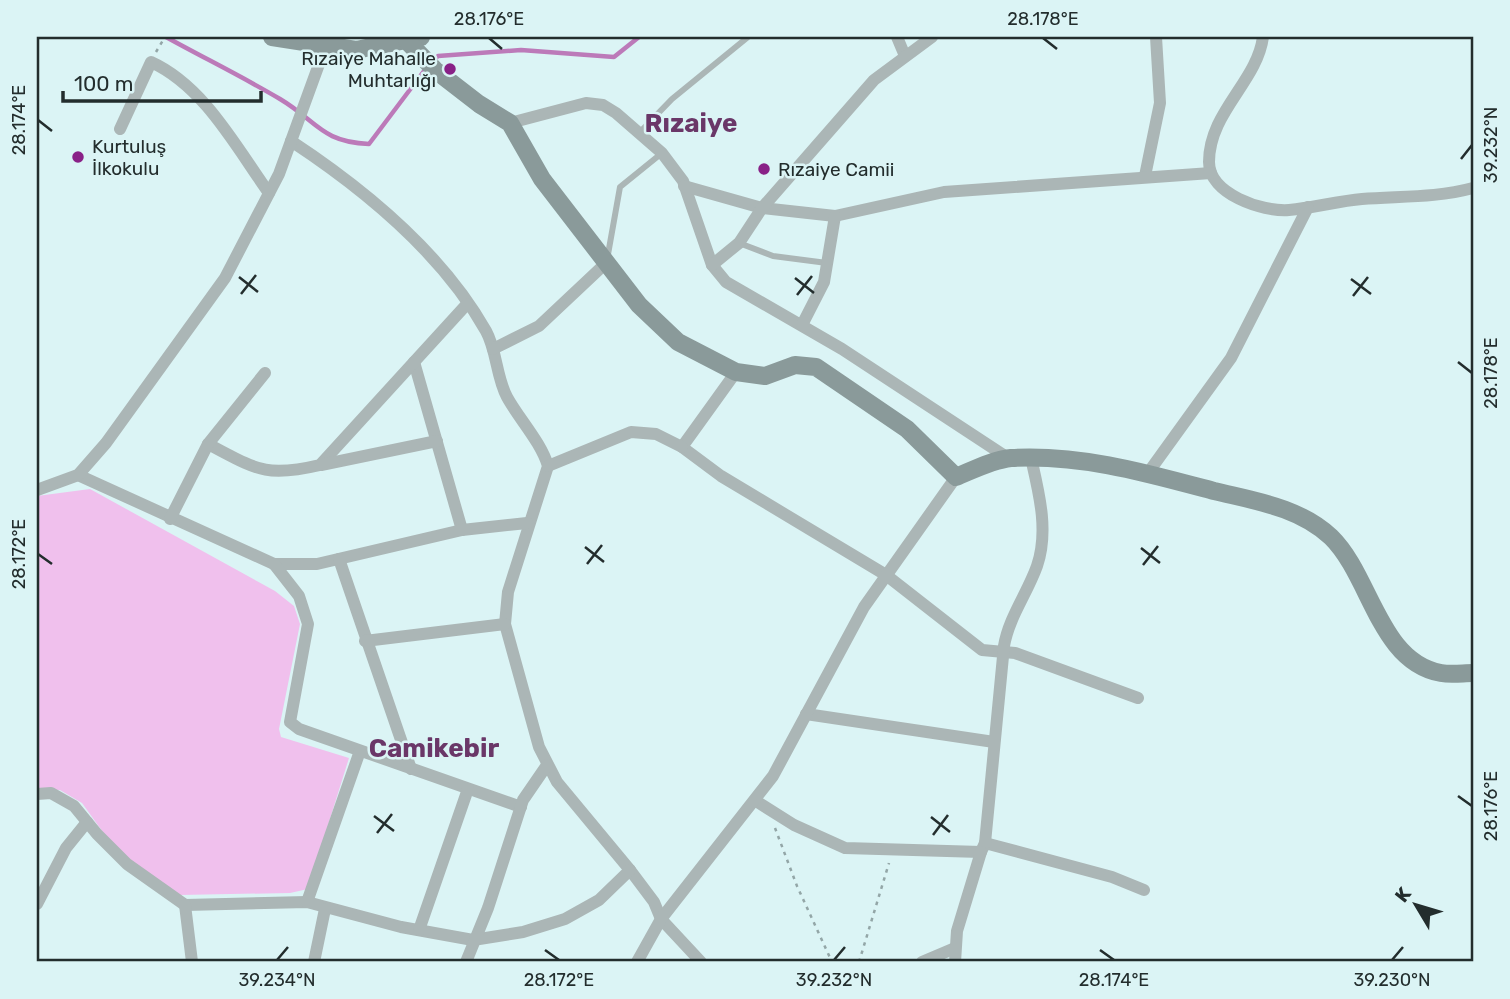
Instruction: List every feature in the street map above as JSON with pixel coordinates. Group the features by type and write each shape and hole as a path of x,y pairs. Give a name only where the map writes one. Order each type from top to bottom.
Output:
{"street":[{"path":"272,37 318,41 356,50 414,39 420,57 479,104 510,123 542,179 606,263 639,305 678,342 736,372 765,376 795,365 816,367 907,429 956,477"},
{"path":"897,37 905,56"},
{"path":"712,265 739,243 762,208 874,80 932,37"},
{"path":"1145,176 1160,103 1156,37"},
{"path":"1263,37 1252,66 1233,94 1212,140 1209,165 1211,173 1224,190 1266,208 1287,211 1344,200 1428,197 1473,188"},
{"path":"37,490 78,475 106,443 225,278 269,193 291,141 306,100 318,41"},
{"path":"120,129 150,62 173,72 213,115 269,193"},
{"path":"510,123 595,103 609,108 662,153 684,186 712,265 737,290 802,325 1008,458"},
{"path":"291,141 342,175 378,205 449,279 484,327 503,387 548,466"},
{"path":"684,186 762,208 835,216 944,192 1211,173"},
{"path":"1148,473 1231,358 1308,207"},
{"path":"802,325 820,292 835,216"},
{"path":"493,349 539,326 606,263"},
{"path":"320,465 467,304"},
{"path":"414,362 462,530"},
{"path":"682,447 736,372"},
{"path":"170,519 208,444 265,373"},
{"path":"701,962 661,919 654,902 547,765 505,624 508,592 527,523 548,466 631,432 656,434 682,447 721,476 886,575 982,650 1015,653 1138,698"},
{"path":"208,444 265,472 289,473 437,441"},
{"path":"637,962 661,919 756,801 864,607 956,477 1008,458 1061,458 1148,473 1285,509 1304,518 1341,548 1388,631 1405,654 1417,663 1443,673 1473,673"},
{"path":"955,962 957,931 983,848 1008,624 1038,564 1043,523 1031,458"},
{"path":"78,475 274,564 317,564 462,530 527,523"},
{"path":"339,559 411,769"},
{"path":"274,564 299,597 309,624 290,722 299,729 521,807"},
{"path":"365,641 505,624"},
{"path":"806,714 995,742"},
{"path":"307,902 360,751"},
{"path":"466,962 488,908 521,807 547,765"},
{"path":"419,930 468,789"},
{"path":"37,794 51,793 74,806 127,864 185,905 307,902 326,909 473,940 523,932 565,919 599,900 630,870"},
{"path":"756,801 794,825 845,848 983,848 1112,877 1144,890"},
{"path":"37,904 66,848 87,822"},
{"path":"185,905 192,962"},
{"path":"314,962 326,909"},
{"path":"922,962 955,948"}],"lane":[{"path":"640,132 672,99 748,37"},
{"path":"606,263 620,187 662,153"},
{"path":"739,243 764,254 827,263"}],"path":[{"path":"158,50 165,37"},
{"path":"768,808 796,886 832,962"},
{"path":"859,962 893,850"}],"shaded area":[{"path":"90,489 275,591 294,606 300,624 279,729 281,737 349,758 308,889 290,893 180,895 118,853 82,803 60,790 37,791 37,496"}],"waterway":[{"path":"166,37 280,99 330,135 369,144 427,67"},
{"path":"433,61 438,56 521,50 614,57 639,37"}],"place":[{"name":"Rızaiye Mahalle Muhtarlığı","path":"450,69"},
{"name":"Kurtuluş İlkokulu","path":"78,157"},
{"name":"Rızaiye Camii","path":"764,169"}],"district":[{"name":"Rızaiye","path":"691,123"},
{"name":"Camikebir","path":"434,748"}]}
